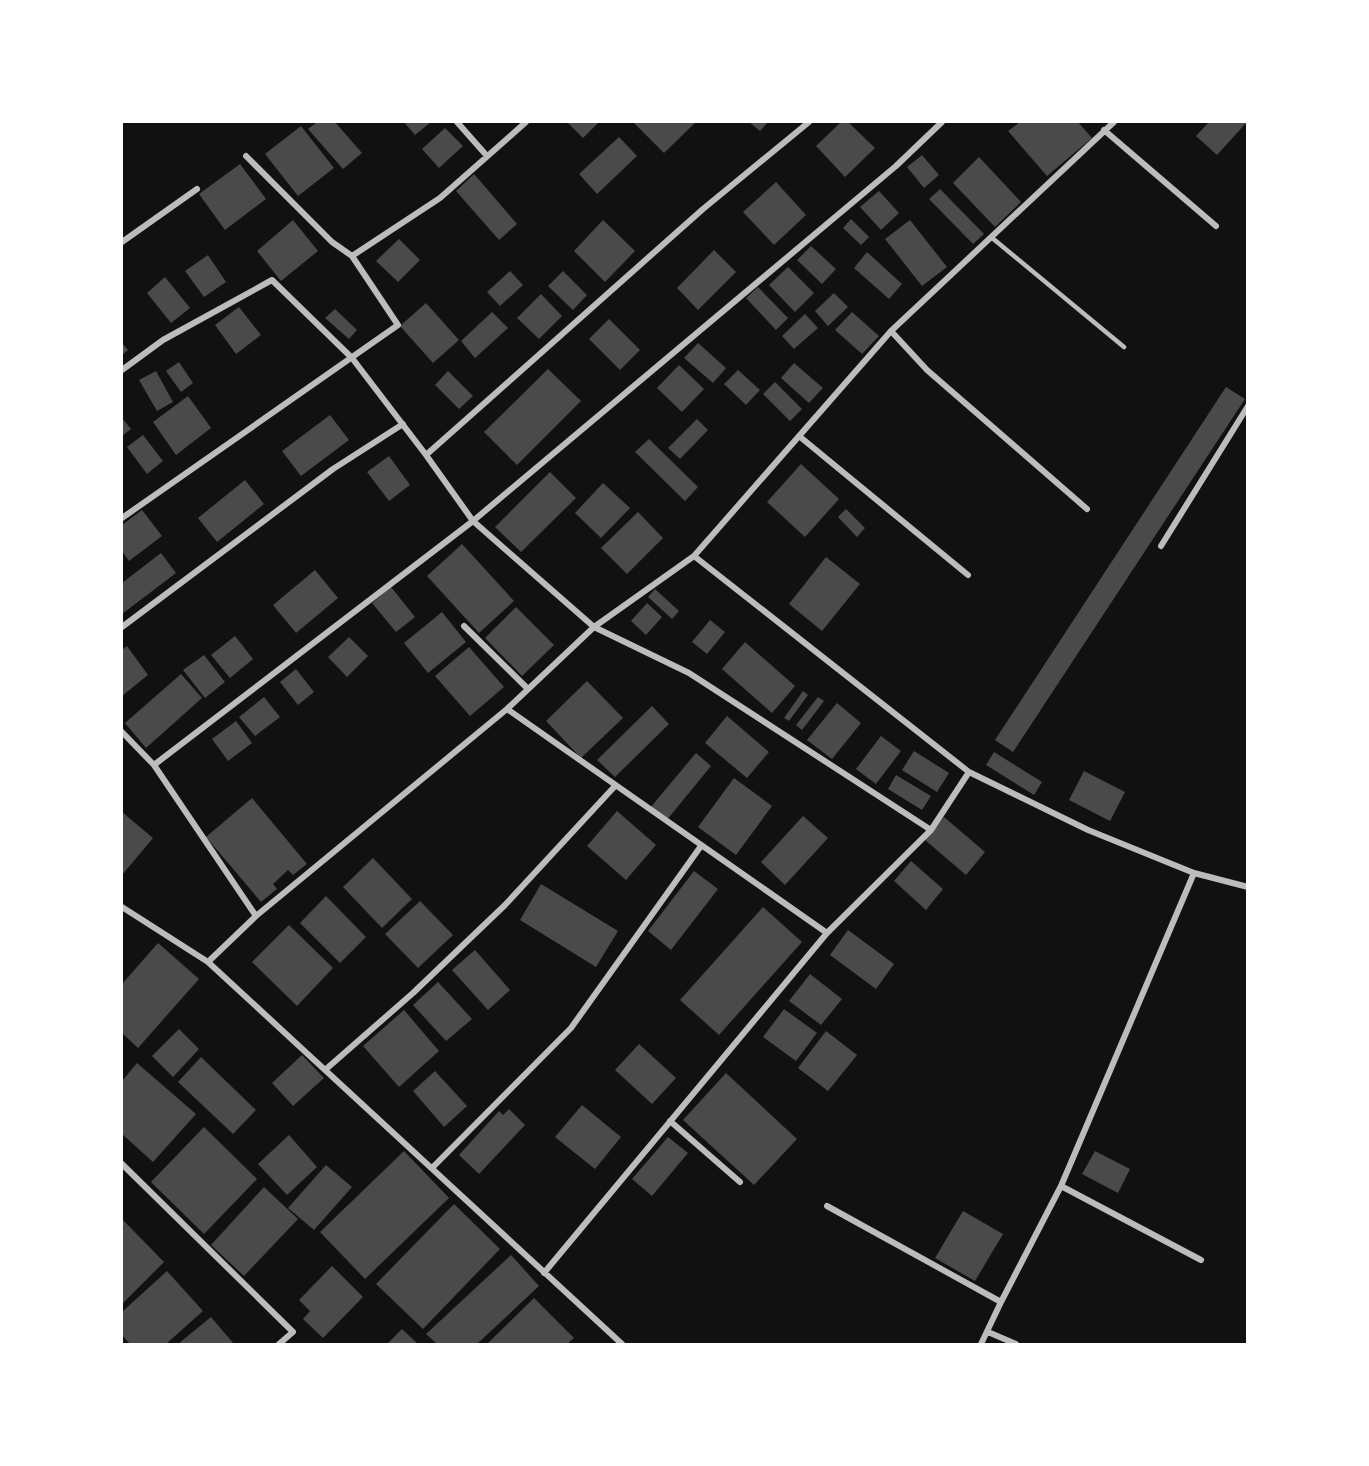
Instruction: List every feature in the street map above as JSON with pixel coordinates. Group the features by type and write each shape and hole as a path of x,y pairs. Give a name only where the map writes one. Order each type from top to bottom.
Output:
{"street":[{"path":"457,122 487,156"},
{"path":"352,256 440,198 526,122"},
{"path":"426,455 703,209 809,122"},
{"path":"154,765 473,521 896,166 942,122"},
{"path":"208,962 256,916 507,709 594,627 694,555 891,331 1114,122"},
{"path":"1104,130 1216,226"},
{"path":"122,518 398,325 352,256 332,243 246,156"},
{"path":"122,242 197,189"},
{"path":"122,370 163,340 272,280 352,358 473,521 594,627 689,673 931,830"},
{"path":"891,331 927,370 1087,509"},
{"path":"1161,546 1248,406"},
{"path":"122,627 333,469 403,424"},
{"path":"799,436 969,575"},
{"path":"694,555 969,772 1088,830 1194,873 1248,887"},
{"path":"464,626 528,689"},
{"path":"507,709 827,933"},
{"path":"122,732 154,765 256,916"},
{"path":"544,1273 827,933 931,830 969,772"},
{"path":"325,1070 413,993 505,905 615,786"},
{"path":"432,1168 571,1028 701,846"},
{"path":"981,1344 1060,1186 1194,873"},
{"path":"122,907 208,962 622,1344"},
{"path":"670,1121 740,1182"},
{"path":"122,1164 292,1332 279,1344"},
{"path":"1060,1186 1201,1260"},
{"path":"827,1206 1001,1302"},
{"path":"988,1332 1016,1344"}],"lane":[{"path":"991,237 1124,347"}],"building":[{"path":"317,122 335,122 362,153 343,169 308,129"},
{"path":"404,122 431,122 415,135"},
{"path":"567,122 599,122 583,138"},
{"path":"633,122 696,122 664,153"},
{"path":"749,122 765,122 767,123 760,131"},
{"path":"841,122 848,122 875,148 845,177 816,146"},
{"path":"1020,122 1078,122 1092,138 1047,176 1008,131"},
{"path":"1209,122 1247,122 1217,155 1196,136"},
{"path":"301,126 334,168 298,196 265,154"},
{"path":"445,128 463,146 439,168 422,149"},
{"path":"619,137 637,156 597,194 579,174"},
{"path":"922,155 939,175 924,188 907,167"},
{"path":"979,157 1021,202 995,227 953,183"},
{"path":"240,164 266,199 225,230 199,194"},
{"path":"474,174 517,224 499,240 456,191"},
{"path":"776,182 806,215 774,245 743,212"},
{"path":"940,189 984,234 973,244 929,199"},
{"path":"879,191 899,213 881,230 860,207"},
{"path":"851,219 869,237 861,245 843,228"},
{"path":"293,220 318,251 281,281 257,251"},
{"path":"603,220 635,251 605,282 574,251"},
{"path":"910,220 947,267 922,286 885,239"},
{"path":"399,239 420,260 398,282 376,261"},
{"path":"811,246 836,269 822,284 797,260"},
{"path":"714,250 736,272 698,310 677,288"},
{"path":"867,252 902,284 889,299 854,268"},
{"path":"208,255 226,282 204,297 185,271"},
{"path":"788,267 814,293 795,312 769,285"},
{"path":"510,271 523,285 500,306 487,292"},
{"path":"563,271 587,295 573,310 548,286"},
{"path":"165,277 190,308 171,323 147,293"},
{"path":"758,287 788,318 776,330 746,298"},
{"path":"834,293 848,307 828,326 815,311"},
{"path":"541,294 562,316 539,339 517,318"},
{"path":"426,303 459,340 433,363 400,326"},
{"path":"239,307 261,335 236,354 215,325"},
{"path":"335,309 357,330 349,339 325,318"},
{"path":"492,312 508,328 475,358 461,341"},
{"path":"852,312 879,336 862,354 835,330"},
{"path":"805,314 818,328 794,349 782,336"},
{"path":"609,319 640,350 620,370 589,339"},
{"path":"122,343 128,350 122,355"},
{"path":"698,343 726,368 713,383 684,358"},
{"path":"179,362 193,383 181,392 166,371"},
{"path":"794,363 823,388 809,403 781,378"},
{"path":"679,365 704,389 682,412 657,388"},
{"path":"548,369 581,401 517,465 484,432"},
{"path":"738,370 760,390 746,405 724,384"},
{"path":"156,371 173,402 157,411 139,380"},
{"path":"448,371 473,396 459,409 435,385"},
{"path":"775,382 802,409 790,421 763,394"},
{"path":"1226,387 1245,399 1013,752 995,740"},
{"path":"188,396 211,428 176,455 153,422"},
{"path":"330,415 349,440 301,476 282,451"},
{"path":"122,418 131,429 122,436"},
{"path":"697,419 708,430 680,459 668,448"},
{"path":"143,435 163,461 147,474 127,447"},
{"path":"649,439 698,487 685,501 635,452"},
{"path":"389,456 410,485 389,501 367,472"},
{"path":"801,464 839,499 805,537 767,502"},
{"path":"550,472 576,498 521,552 495,527"},
{"path":"245,480 264,504 217,542 198,518"},
{"path":"603,483 630,508 601,538 575,513"},
{"path":"846,509 865,528 857,537 838,517"},
{"path":"142,510 162,536 129,561 122,551 122,525"},
{"path":"638,512 663,538 627,574 601,548"},
{"path":"462,544 514,601 479,633 427,576"},
{"path":"161,553 176,573 122,614 122,583"},
{"path":"826,557 860,584 822,631 789,604"},
{"path":"315,570 338,598 296,633 273,605"},
{"path":"391,587 415,617 396,632 372,603"},
{"path":"655,589 679,611 672,619 648,597"},
{"path":"647,603 662,617 646,635 631,621"},
{"path":"516,607 554,645 522,676 485,638"},
{"path":"442,612 466,642 428,673 404,643"},
{"path":"710,620 725,632 707,654 692,642"},
{"path":"235,636 253,659 230,678 211,655"},
{"path":"349,637 368,656 347,677 328,657"},
{"path":"745,642 795,686 772,713 722,669"},
{"path":"127,646 148,675 122,696 122,650"},
{"path":"469,647 504,687 470,716 435,676"},
{"path":"204,655 225,682 205,698 183,670"},
{"path":"296,669 314,692 298,705 280,682"},
{"path":"181,674 202,698 146,748 125,723"},
{"path":"587,681 623,718 581,758 546,721"},
{"path":"803,691 808,695 789,721 784,718"},
{"path":"264,697 280,717 255,736 239,717"},
{"path":"818,697 824,701 802,730 796,725"},
{"path":"837,703 861,723 832,759 807,740"},
{"path":"652,706 669,724 615,777 597,760"},
{"path":"727,716 769,752 747,778 705,743"},
{"path":"236,721 252,743 228,761 212,739"},
{"path":"881,736 901,751 876,784 856,769"},
{"path":"914,751 949,773 937,792 902,770"},
{"path":"994,752 1042,782 1034,795 986,765"},
{"path":"696,753 711,766 666,821 650,808"},
{"path":"1084,771 1125,792 1110,821 1069,800"},
{"path":"896,775 931,796 922,810 888,789"},
{"path":"734,778 772,806 736,855 698,827"},
{"path":"252,798 307,864 293,875 288,870 273,884 277,889 261,902 206,837"},
{"path":"617,811 656,845 626,880 587,846"},
{"path":"122,812 153,838 122,875"},
{"path":"803,816 828,838 785,885 761,862"},
{"path":"944,817 985,852 966,875 925,840"},
{"path":"373,858 412,899 382,928 343,887"},
{"path":"911,861 943,889 926,910 894,881"},
{"path":"694,871 718,889 671,950 648,931"},
{"path":"541,884 618,931 596,967 520,920"},
{"path":"326,896 366,937 340,963 300,923"},
{"path":"420,901 453,935 418,968 385,934"},
{"path":"763,907 802,942 719,1035 680,1000"},
{"path":"289,925 333,968 297,1006 252,962"},
{"path":"848,930 894,964 876,989 830,955"},
{"path":"158,943 199,979 138,1048 122,1033 122,984"},
{"path":"475,950 510,990 488,1010 452,970"},
{"path":"810,974 842,999 821,1025 789,1001"},
{"path":"438,982 472,1019 446,1041 413,1005"},
{"path":"784,1009 817,1033 796,1061 763,1037"},
{"path":"404,1010 439,1051 399,1087 363,1046"},
{"path":"179,1029 199,1049 173,1077 152,1056"},
{"path":"826,1031 857,1055 828,1091 798,1068"},
{"path":"639,1044 676,1078 652,1104 615,1070"},
{"path":"302,1055 324,1078 293,1106 272,1083"},
{"path":"201,1057 256,1110 233,1134 178,1082"},
{"path":"137,1063 196,1114 153,1162 122,1134 122,1081"},
{"path":"435,1071 467,1106 444,1127 413,1091"},
{"path":"726,1073 797,1139 754,1185 683,1120"},
{"path":"582,1105 621,1137 595,1169 555,1137"},
{"path":"509,1109 525,1125 479,1174 459,1155 499,1111 503,1115"},
{"path":"204,1127 257,1179 204,1234 151,1182"},
{"path":"289,1135 317,1167 287,1195 258,1164"},
{"path":"668,1137 688,1153 652,1196 632,1179"},
{"path":"404,1151 449,1198 365,1279 320,1232"},
{"path":"1095,1151 1130,1169 1118,1193 1082,1174"},
{"path":"326,1165 352,1187 314,1230 288,1208"},
{"path":"264,1187 298,1219 244,1276 211,1245"},
{"path":"454,1204 500,1249 423,1329 376,1284"},
{"path":"963,1211 1003,1234 975,1281 935,1258"},
{"path":"122,1219 164,1262 122,1304"},
{"path":"511,1255 539,1286 477,1344 437,1344 426,1334"},
{"path":"332,1266 363,1297 323,1338 303,1319 310,1311 299,1300"},
{"path":"167,1271 203,1311 166,1344 130,1344 122,1335 122,1312"},
{"path":"534,1298 574,1338 567,1344 487,1344"},
{"path":"211,1317 234,1344 178,1344"},
{"path":"402,1329 418,1344 387,1344"}]}
